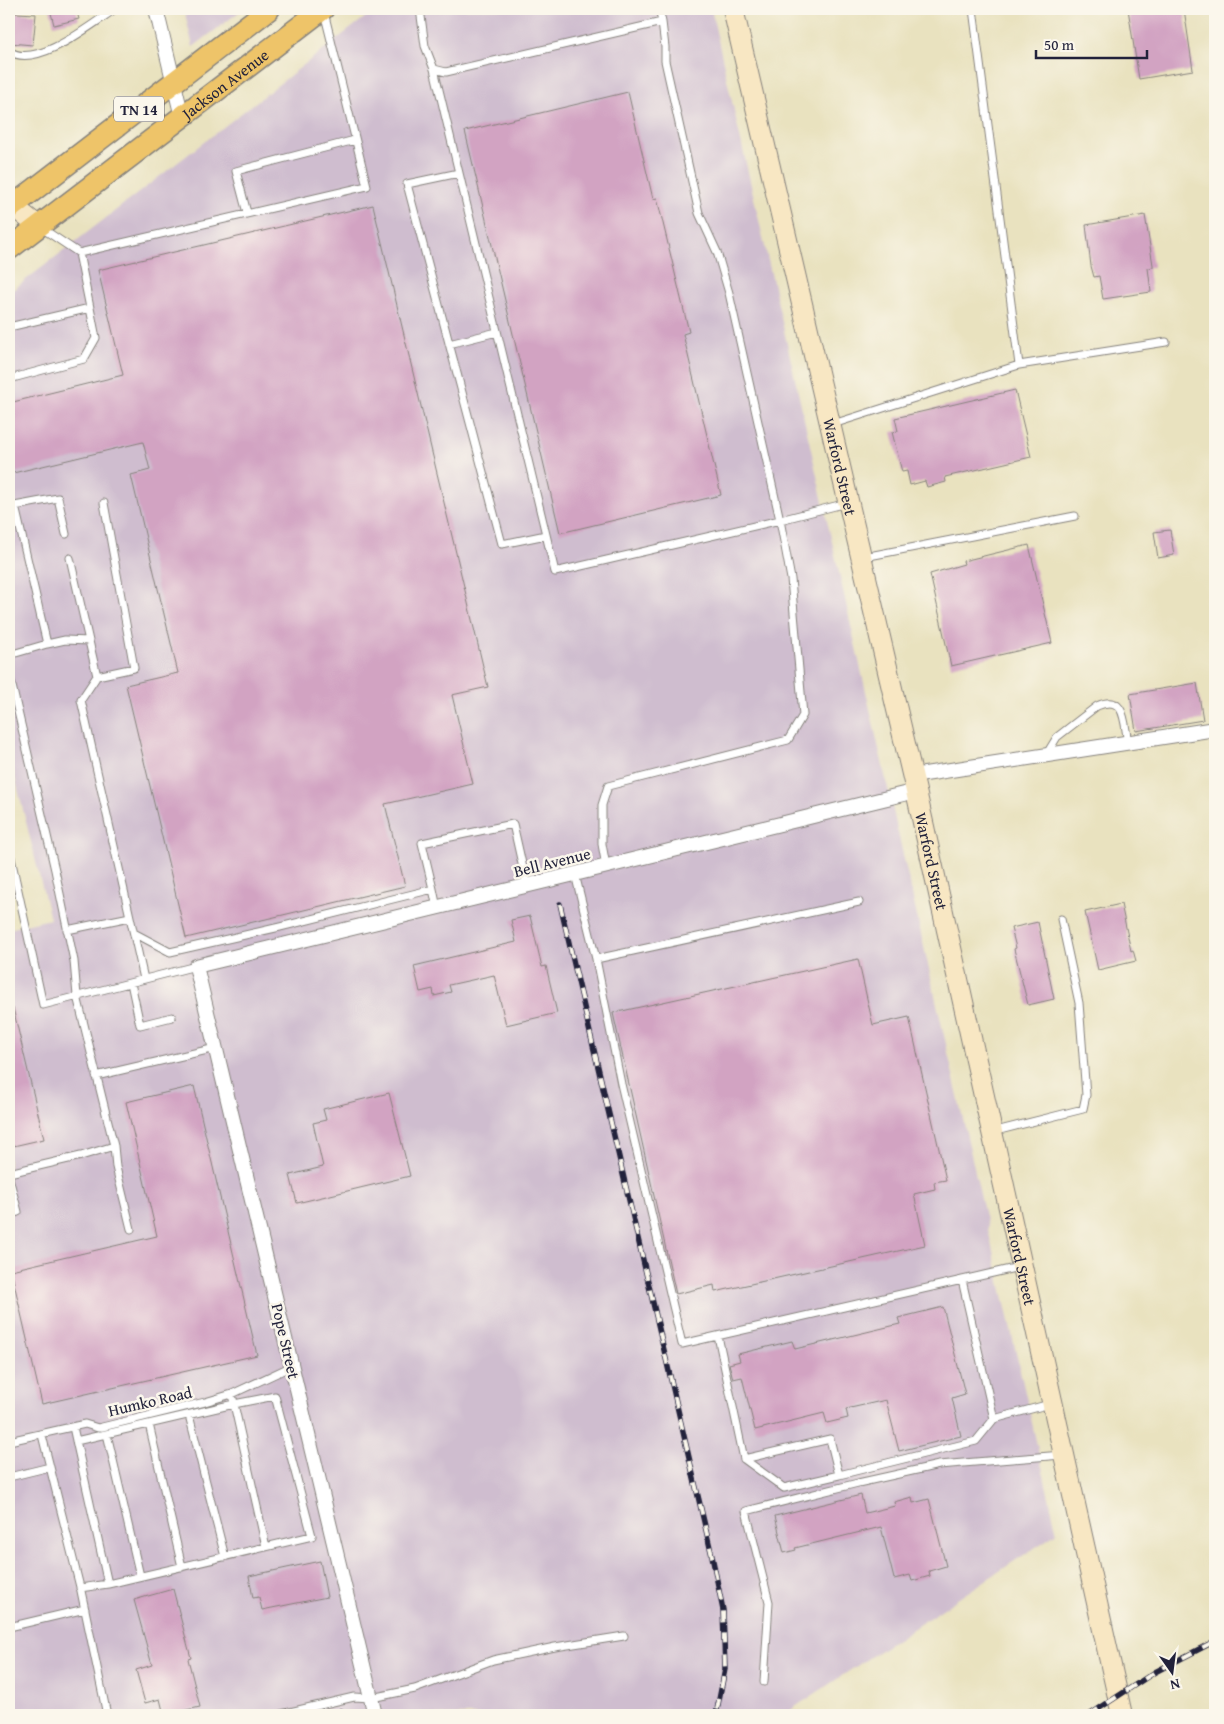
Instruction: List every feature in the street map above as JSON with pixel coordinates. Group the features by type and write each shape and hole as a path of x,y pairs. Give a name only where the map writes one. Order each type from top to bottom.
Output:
{"main road":[{"name":"Jackson Avenue","path":"10,206 269,9"},
{"name":"Jackson Avenue","path":"9,249 323,9"},
{"name":"Warford Street","path":"732,9 914,784 1122,1715"},
{"path":"10,206 38,226"}],"street":[{"path":"156,9 182,117"},
{"name":"Bell Avenue","path":"196,966 575,874 914,784 1046,756 1215,729"},
{"name":"Pope Street","path":"196,966 375,1715"}],"lane":[{"path":"9,51 30,56 53,49 115,9"},
{"path":"79,253 367,186 323,9"},
{"path":"420,9 425,46 434,69 555,572 848,503"},
{"path":"606,866 602,844 602,805 608,786 788,740 803,715 790,578 780,520 730,293 717,252 699,213 665,61 666,47 659,9"},
{"path":"973,9 1019,365"},
{"path":"434,69 446,72 662,22"},
{"path":"247,213 236,171 355,140"},
{"path":"459,173 407,184 502,544 546,535"},
{"path":"9,379 84,359 96,338 79,253 38,226"},
{"path":"9,327 90,308"},
{"path":"449,344 497,332"},
{"path":"830,425 1019,365 1166,342"},
{"path":"47,644 12,507 58,498 66,534"},
{"path":"104,503 134,668 98,676 81,700 144,979"},
{"path":"861,558 1075,516"},
{"path":"70,558 98,676"},
{"path":"9,654 65,640 89,641"},
{"path":"9,673 53,861 74,961 77,996 114,1146 116,1167 131,1228"},
{"path":"1046,756 1057,737 1097,706 1104,703 1116,703 1119,706 1128,743"},
{"path":"437,908 422,843 513,824 527,886"},
{"path":"9,848 43,1005 196,966"},
{"path":"575,874 596,959 621,1084 682,1344 1022,1266"},
{"path":"134,933 170,952 433,889"},
{"path":"596,959 859,902"},
{"path":"67,930 130,917"},
{"path":"992,1132 1083,1108 1086,1095 1079,1003 1061,919"},
{"path":"131,983 140,1024 172,1017"},
{"path":"96,1076 216,1048"},
{"path":"9,1173 114,1146"},
{"path":"9,1178 18,1212 9,1214"},
{"path":"962,1280 994,1420"},
{"path":"718,1336 744,1459 784,1488 976,1441 994,1420 1053,1404"},
{"name":"Humko Road","path":"9,1441 85,1424 98,1428 205,1402 232,1394 292,1366"},
{"path":"232,1394 266,1547"},
{"path":"76,1441 275,1396 312,1536 108,1584 80,1588"},
{"path":"189,1415 225,1557"},
{"path":"149,1424 182,1567"},
{"path":"73,1428 108,1584"},
{"path":"107,1434 140,1576"},
{"path":"42,1435 85,1609 107,1715"},
{"path":"744,1459 830,1439 839,1476"},
{"path":"764,1682 768,1602 746,1511 939,1465 1064,1455"},
{"path":"9,1477 50,1467"},
{"path":"9,1627 85,1609"},
{"path":"277,1715 354,1697 371,1698 415,1689 494,1660 555,1647 624,1636"}],"shaded area":[{"path":"184,9 243,9 193,47"},
{"path":"376,9 711,9 1057,1533 783,1715 9,1715 9,929 50,919 9,753 9,293"}],"building":[{"path":"50,9 76,9 79,19 54,25"},
{"path":"1128,9 1184,9 1193,70 1139,79"},
{"path":"10,14 36,14 33,45 9,43"},
{"path":"628,92 653,199 657,198 689,332 683,334 721,495 560,533 465,131"},
{"path":"373,205 488,687 452,695 473,784 385,804 405,886 186,938 126,685 178,673 131,475 150,470 143,442 9,474 9,403 123,375 98,270"},
{"path":"1145,215 1153,265 1153,267 1148,268 1151,292 1103,299 1099,276 1094,277 1091,266 1086,225"},
{"path":"1015,390 1031,457 945,477 946,482 927,487 925,481 910,485 907,471 902,472 892,432 898,431 895,418"},
{"path":"1170,530 1174,555 1158,558 1154,532"},
{"path":"1029,545 1052,643 951,666 930,574 964,564 963,561"},
{"path":"1197,683 1203,720 1136,731 1130,694"},
{"path":"1121,904 1131,951 1133,950 1136,961 1098,970 1085,912"},
{"path":"530,916 542,967 546,966 557,1013 506,1025 494,975 449,985 451,992 434,996 433,989 420,992 414,966 516,942 511,920"},
{"path":"1038,922 1054,999 1028,1005 1014,949 1016,948 1011,928"},
{"path":"858,959 873,1025 909,1017 946,1180 934,1182 935,1189 914,1194 925,1245 715,1292 714,1285 676,1294 613,1013"},
{"path":"13,1008 44,1139 9,1147 9,1009"},
{"path":"194,1086 257,1355 42,1404 11,1270 157,1236 126,1102"},
{"path":"389,1093 410,1176 297,1203 290,1175 323,1167 313,1123 326,1120 323,1109"},
{"path":"943,1307 965,1394 952,1398 961,1436 899,1451 886,1400 846,1409 848,1418 827,1423 824,1413 755,1430 742,1377 733,1379 729,1364 740,1361 738,1354 792,1341 795,1349 900,1324 898,1318"},
{"path":"861,1495 865,1513 895,1506 894,1502 912,1497 913,1503 929,1499 946,1566 929,1571 930,1576 912,1581 910,1575 894,1579 881,1527 795,1548 796,1550 784,1553 775,1516"},
{"path":"320,1561 327,1597 262,1610 259,1597 253,1598 249,1576"},
{"path":"173,1589 191,1658 188,1659 200,1707 164,1715 160,1699 145,1703 136,1670 152,1665 134,1600"}],"railway":[{"path":"560,904 723,1610 725,1669 716,1715"},
{"path":"1089,1715 1155,1672 1215,1641"},
{"path":"341,1711 342,1715"}]}
